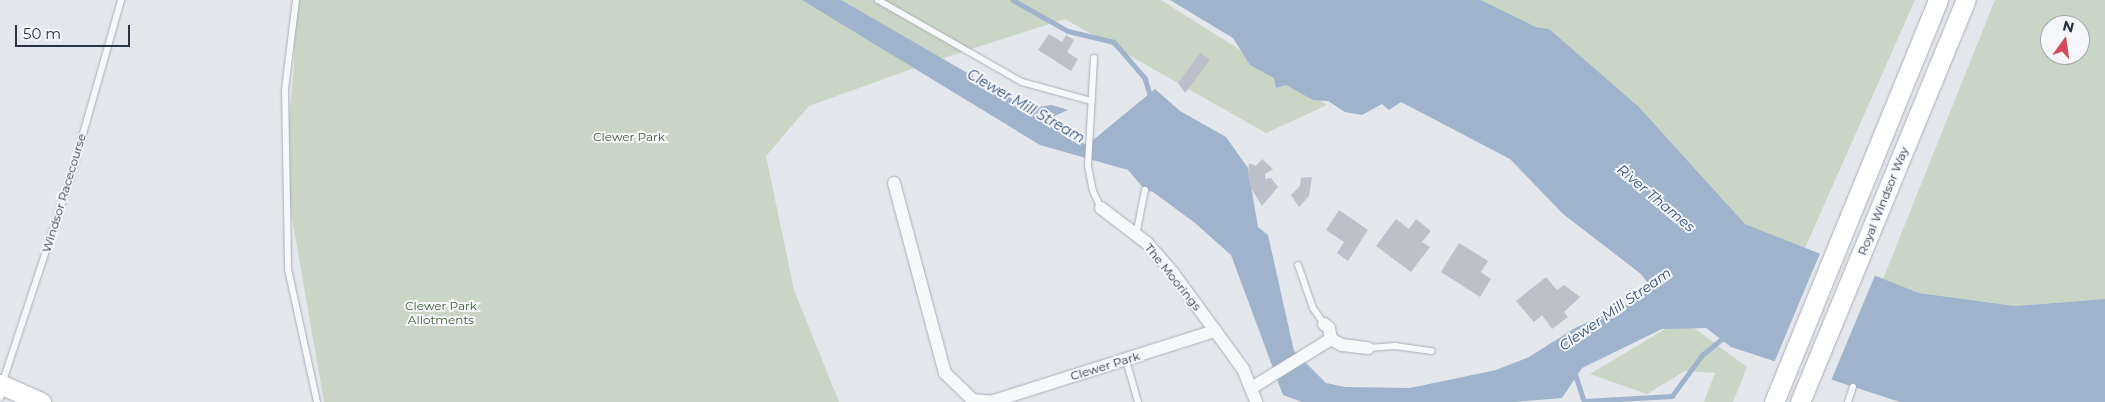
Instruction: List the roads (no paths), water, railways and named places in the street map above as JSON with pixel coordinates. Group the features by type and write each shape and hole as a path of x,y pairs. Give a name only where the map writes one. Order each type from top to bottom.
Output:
{"main road":[{"name":"Royal Windsor Way","path":"1774,402 1938,0"},
{"name":"Royal Windsor Way","path":"1800,402 1966,0"},
{"path":"2,388 41,402"}],"street":[{"name":"Clewer Park","path":"894,183 945,373 972,400 994,401 1216,332"},
{"name":"The Moorings","path":"1102,208 1136,235 1173,273 1216,332 1252,387 1256,402"},
{"path":"1324,324 1329,328 1331,339"},
{"path":"1331,339 1342,345 1368,348"},
{"path":"1252,387 1331,339"}],"lane":[{"name":"Windsor Racecourse","path":"2,388 73,169 122,0"},
{"path":"296,0 285,90 288,269 317,402"},
{"path":"878,0 1022,82 1091,101"},
{"path":"1094,58 1088,166 1093,191 1102,208"},
{"path":"1136,235 1145,190"},
{"path":"1298,266 1313,308 1324,324"},
{"path":"1368,348 1395,346 1432,351"},
{"path":"1126,360 1138,402"},
{"path":"1848,402 1852,387"}],"water":[{"name":"River Thames","path":"802,0 841,0 1028,108 1052,105 1068,110 1041,122 1087,145 1155,89 1180,111 1226,137 1248,168 1258,227 1268,235 1294,351 1326,383 1345,387 1410,388 1496,370 1529,357 1575,328 1633,302 1650,286 1641,274 1563,214 1510,159 1401,102 1389,110 1382,104 1362,115 1345,112 1328,101 1313,100 1286,85 1276,88 1274,78 1250,65 1233,38 1170,0 1481,0 1536,27 1549,29 1639,107 1745,224 1919,293 2015,306 2105,299 2105,402 1900,402 1731,347 1706,328 1662,329 1582,368 1562,398 1514,402 1302,402 1283,395 1231,255 1195,223 1153,192 1145,190 1128,170 1040,145"}],"waterway":[{"path":"1013,0 1068,31 1114,42 1145,78 1151,98"},
{"path":"1575,373 1584,401 1672,396 1702,355 1724,337"}],"water label":[{"name":"Clewer Mill Stream","path":"1026,106"},
{"name":"Clewer Mill Stream","path":"1615,309"}],"park label":[{"name":"Clewer Park Allotments","path":"441,313"}]}
